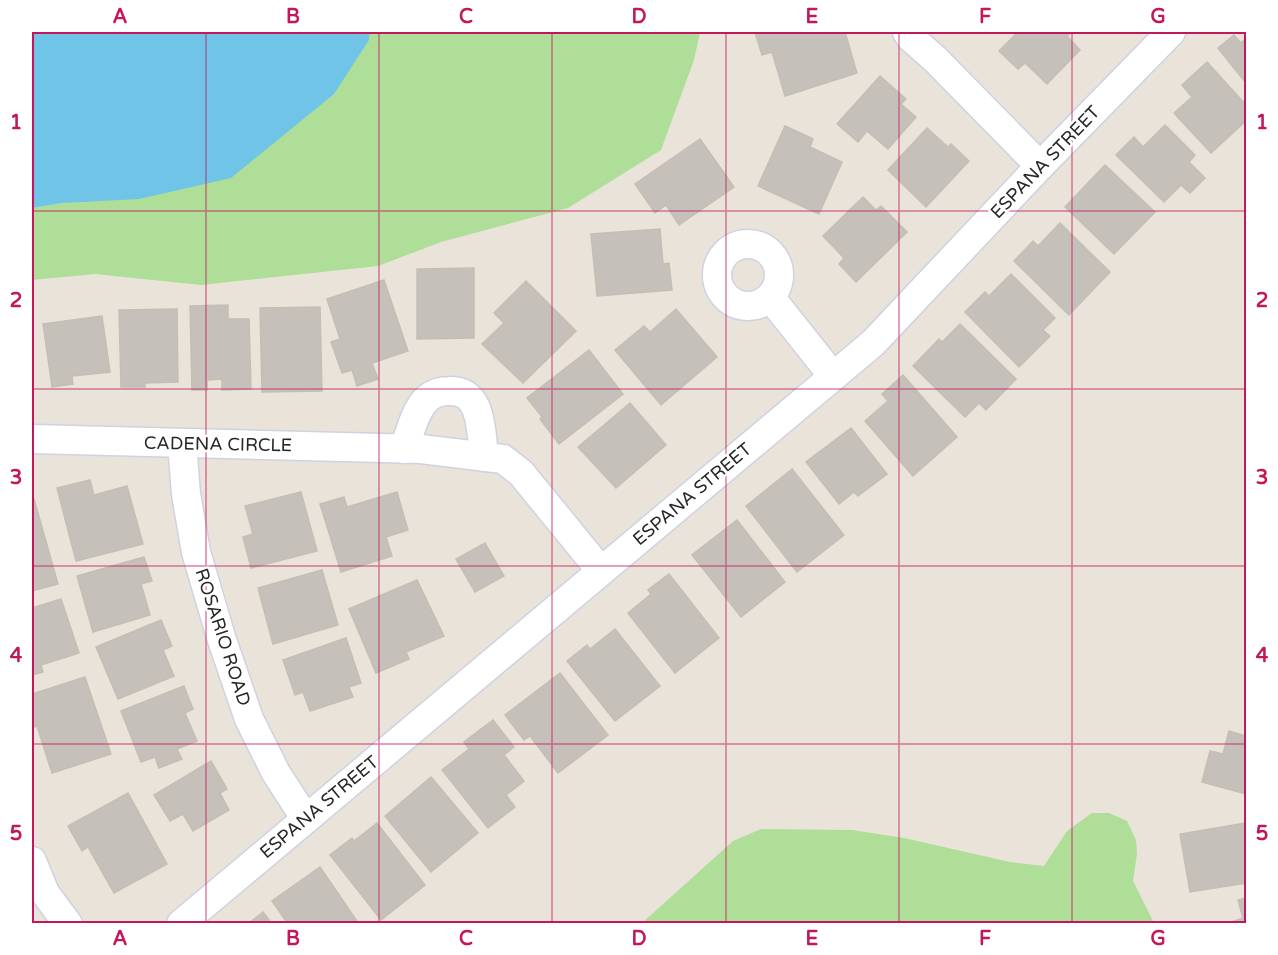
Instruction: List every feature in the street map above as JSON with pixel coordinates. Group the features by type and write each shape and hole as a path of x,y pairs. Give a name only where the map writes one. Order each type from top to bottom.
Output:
{"street":[{"path":"907,32 1040,166"},
{"name":"ESPANA STREET","path":"181,924 873,343 1040,166 1171,32"},
{"path":"770,297 833,376"},
{"path":"404,449 419,411 427,399 439,391 453,390 466,395 476,405 480,418 484,457"},
{"name":"CADENA CIRCLE","path":"32,439 404,449 503,459 521,473 601,571"},
{"name":"ROSARIO ROAD","path":"182,443 186,494 196,552 221,637 249,719 276,773 305,818"},
{"path":"32,861 45,893 68,924"}],"green space":[{"path":"370,32 700,32 694,60 661,150 568,208 441,242 378,266 201,285 95,274 32,280 32,208 61,203 369,40"},
{"path":"1092,813 1109,813 1127,821 1136,840 1137,854 1133,881 1154,923 642,923 733,841 761,829 852,830 904,838 1010,862 1044,866 1067,831"}],"water":[{"path":"32,32 370,32 369,40 334,94 231,178 139,199 62,203 32,208"}],"building":[{"path":"755,32 845,32 857,73 785,96 772,52 762,55"},
{"path":"1018,32 1072,32 1067,36 1080,50 1047,84 1025,63 1018,69 999,51"},
{"path":"1234,35 1241,43 1246,38 1246,83 1218,48"},
{"path":"1207,62 1246,105 1246,121 1211,153 1174,113 1192,97 1182,85"},
{"path":"880,76 906,99 901,104 916,117 888,149 867,131 858,142 837,124"},
{"path":"1165,125 1195,155 1189,162 1205,178 1190,193 1181,185 1164,202 1116,155 1134,137 1143,147"},
{"path":"785,126 813,139 810,147 842,162 819,214 758,186"},
{"path":"927,128 948,147 951,144 969,161 926,207 888,170"},
{"path":"700,139 734,187 679,225 666,205 655,213 635,184"},
{"path":"1105,165 1155,212 1114,254 1065,207"},
{"path":"863,197 876,210 881,206 907,232 856,282 839,264 844,258 823,236"},
{"path":"1060,223 1110,272 1069,315 1014,261 1033,241 1038,246"},
{"path":"660,229 663,264 669,263 672,290 597,296 591,234"},
{"path":"474,268 474,338 417,339 417,269"},
{"path":"1011,274 1055,318 1043,330 1050,336 1019,367 965,312 985,292 989,296"},
{"path":"384,280 408,351 372,363 378,379 357,386 352,370 342,373 331,342 340,339 327,299"},
{"path":"526,281 576,331 523,383 482,344 504,323 494,313"},
{"path":"228,305 228,319 249,319 251,389 222,390 222,379 207,380 207,390 192,390 190,306"},
{"path":"320,307 322,391 262,392 260,308"},
{"path":"177,309 178,382 145,383 145,387 121,387 119,310"},
{"path":"676,309 717,357 661,405 615,350 644,326 650,332"},
{"path":"102,316 110,372 72,376 73,384 52,387 43,324"},
{"path":"960,324 1016,379 986,410 979,403 965,417 913,366 939,339 942,342"},
{"path":"589,350 623,394 559,444 527,398"},
{"path":"903,375 957,437 913,476 865,421 888,401 882,394"},
{"path":"630,403 666,445 616,488 578,447"},
{"path":"851,428 887,474 858,496 854,492 839,504 806,462"},
{"path":"792,469 844,535 797,572 746,506"},
{"path":"90,480 94,495 127,486 143,544 76,561 57,488"},
{"path":"301,492 317,551 251,568 243,537 253,534 245,506"},
{"path":"397,492 408,530 386,537 392,556 341,572 320,504 344,497 347,507"},
{"path":"32,499 34,499 58,584 32,591"},
{"path":"737,520 785,582 741,617 692,555"},
{"path":"485,543 504,576 475,592 456,559"},
{"path":"144,557 152,581 141,584 150,615 93,632 77,576"},
{"path":"322,570 338,625 273,644 258,588"},
{"path":"669,574 719,638 675,673 628,613 651,594 648,590"},
{"path":"417,580 444,636 406,652 409,659 376,673 349,609"},
{"path":"61,599 79,653 41,665 43,672 32,675 32,608"},
{"path":"161,620 172,646 163,650 174,676 118,699 96,647"},
{"path":"615,629 660,686 615,721 567,661 587,645 590,649"},
{"path":"346,638 361,683 349,687 353,697 310,711 303,692 295,695 283,660"},
{"path":"560,673 608,735 558,773 530,736 524,740 505,715"},
{"path":"85,677 111,754 52,773 37,726 32,728 32,694"},
{"path":"184,686 193,709 185,713 197,741 177,749 182,759 159,768 155,757 141,762 121,711"},
{"path":"493,720 514,747 504,755 524,781 506,795 515,807 488,828 442,770 469,749 464,742"},
{"path":"1229,731 1246,736 1246,794 1202,782 1210,751 1223,754"},
{"path":"211,761 227,789 220,793 229,810 193,831 183,814 170,821 154,795"},
{"path":"431,777 478,833 431,872 385,816"},
{"path":"128,793 167,864 114,893 88,847 82,851 68,826"},
{"path":"377,823 425,885 381,920 330,855 352,838 354,841"},
{"path":"1246,823 1246,883 1190,892 1180,834"},
{"path":"320,867 359,924 288,924 272,901"},
{"path":"1246,898 1246,924 1226,924 1243,918 1238,900"},
{"path":"263,912 272,924 248,924"}]}
